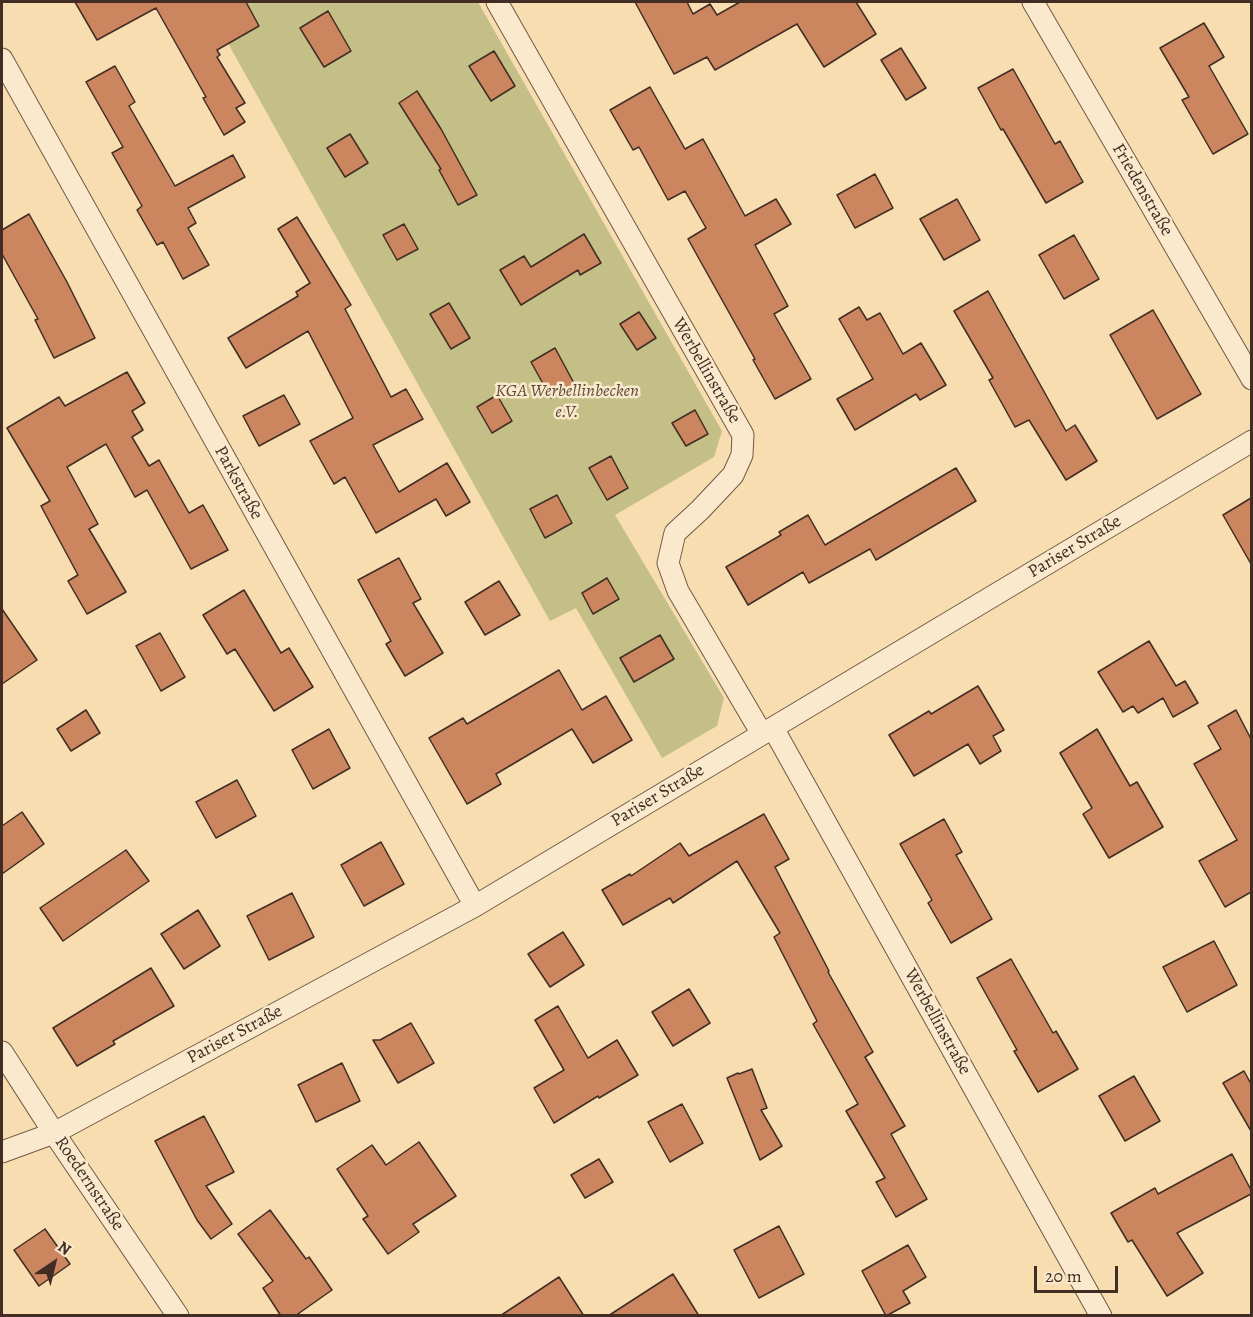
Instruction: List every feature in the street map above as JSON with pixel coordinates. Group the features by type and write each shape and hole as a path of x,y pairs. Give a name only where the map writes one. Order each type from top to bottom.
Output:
{"street":[{"name":"Werbellinstraße","path":"497,2 743,435 742,455 732,475 675,533 668,563 678,591 767,731 1101,1316"},
{"name":"Friedenstraße","path":"1033,2 1251,379"},
{"name":"Parkstraße","path":"2,59 475,906"},
{"name":"Pariser Straße","path":"2,1152 54,1133 475,906 1251,441"},
{"name":"Roedernstraße","path":"2,1052 178,1316"}],"green space":[{"name":"KGA Werbellinbecken e.V.","path":"205,2 478,2 722,431 714,457 615,515 724,698 717,726 662,758 576,608 550,621"}],"building":[{"path":"75,2 246,2 259,26 217,50 220,55 217,57 245,103 236,108 245,122 224,135 203,98 206,97 156,8 97,40"},
{"path":"635,2 687,2 693,14 710,4 717,15 740,2 856,2 876,34 824,67 797,24 715,70 707,57 674,74"},
{"path":"328,11 351,51 324,67 300,28"},
{"path":"1204,23 1224,57 1209,66 1248,134 1213,154 1182,100 1189,97 1160,48"},
{"path":"901,48 926,88 906,100 881,60"},
{"path":"494,51 515,86 491,101 469,66"},
{"path":"115,66 135,102 129,106 175,186 233,155 245,177 188,208 196,223 188,228 209,265 183,279 163,242 157,245 137,210 142,206 112,153 123,147 86,82"},
{"path":"1013,69 1055,144 1060,141 1083,182 1046,203 978,88"},
{"path":"650,87 685,149 703,139 745,216 776,199 791,224 755,245 788,306 774,314 811,379 775,399 688,239 706,228 685,191 668,200 639,147 633,150 610,110"},
{"path":"417,91 477,195 458,205 439,170 441,169 399,103"},
{"path":"350,134 368,163 345,177 327,148"},
{"path":"875,174 893,208 855,228 837,195"},
{"path":"957,199 980,240 944,260 920,219"},
{"path":"29,214 95,338 54,358 35,320 38,319 2,254 2,230"},
{"path":"297,217 351,305 345,309 391,397 406,389 423,419 373,445 399,492 447,463 470,502 446,516 436,499 376,533 345,477 334,484 310,441 353,418 308,331 246,368 228,338 298,296 296,292 310,283 278,229"},
{"path":"404,224 418,249 397,260 383,235"},
{"path":"584,234 601,263 580,275 578,270 521,305 500,270 524,256 531,267"},
{"path":"1074,235 1099,279 1064,299 1039,255"},
{"path":"988,291 1066,431 1075,425 1097,461 1066,480 1029,420 1015,427 989,380 993,378 954,311"},
{"path":"449,303 470,338 451,349 430,314"},
{"path":"859,307 867,320 880,313 903,354 921,343 946,385 920,400 916,394 855,430 837,399 873,379 839,319"},
{"path":"1153,310 1201,394 1157,419 1110,335"},
{"path":"639,312 656,338 637,350 620,324"},
{"path":"555,348 575,385 551,398 531,362"},
{"path":"127,372 145,403 132,411 143,430 132,437 149,466 159,460 189,513 203,505 228,550 191,569 147,490 135,497 106,444 67,467 98,524 89,529 126,592 87,614 68,581 78,575 41,506 50,501 7,428 59,397 65,406"},
{"path":"284,395 300,424 259,446 243,416"},
{"path":"497,395 512,421 492,433 477,407"},
{"path":"695,410 708,434 686,446 672,423"},
{"path":"611,456 628,488 607,500 589,468"},
{"path":"956,468 976,501 876,560 870,549 809,583 803,572 748,605 726,567 781,535 779,532 808,515 825,545"},
{"path":"557,495 572,523 545,538 530,509"},
{"path":"1251,498 1251,564 1223,515"},
{"path":"399,558 421,599 413,603 443,653 405,676 386,644 391,641 358,580"},
{"path":"607,578 619,599 593,614 582,593"},
{"path":"499,581 520,615 485,635 465,602"},
{"path":"244,590 281,653 289,648 313,687 274,711 235,649 227,654 203,615"},
{"path":"2,609 37,660 2,684"},
{"path":"160,633 185,677 161,691 136,646"},
{"path":"660,635 674,659 634,682 620,658"},
{"path":"1149,641 1176,686 1185,681 1198,703 1173,717 1163,698 1138,713 1133,706 1123,712 1098,672"},
{"path":"559,670 582,710 606,696 632,740 593,763 572,729 496,774 501,784 467,804 429,738 463,718 467,724"},
{"path":"978,686 1004,730 993,736 1001,751 980,764 968,744 914,776 889,735 929,711 931,714"},
{"path":"86,710 100,733 71,751 57,729"},
{"path":"1236,710 1251,739 1251,892 1225,907 1199,861 1237,840 1194,764 1221,749 1208,726"},
{"path":"329,729 350,768 313,789 292,750"},
{"path":"1097,729 1130,786 1137,782 1163,827 1109,858 1083,814 1092,808 1060,753"},
{"path":"237,780 256,816 216,838 196,802"},
{"path":"22,812 44,844 2,874 2,826"},
{"path":"764,814 789,859 775,867 828,972 873,1052 865,1057 905,1126 891,1134 927,1199 896,1217 876,1182 885,1178 846,1111 858,1104 813,1024 817,1021 774,937 780,933 737,861 673,903 670,898 623,925 602,890 630,874 631,876 680,843 689,856"},
{"path":"944,819 962,852 956,855 992,919 951,943 928,903 932,900 900,844"},
{"path":"381,842 404,884 364,906 341,865"},
{"path":"126,850 149,881 63,941 40,908"},
{"path":"292,893 314,937 269,960 247,916"},
{"path":"198,910 220,946 184,969 161,934"},
{"path":"563,932 584,965 550,987 528,954"},
{"path":"1214,941 1237,985 1187,1012 1163,967"},
{"path":"1011,959 1053,1033 1056,1031 1078,1069 1038,1092 1014,1051 1017,1050 977,978"},
{"path":"151,968 174,1006 113,1041 115,1044 77,1066 53,1028"},
{"path":"689,989 710,1023 673,1046 652,1012"},
{"path":"558,1006 588,1058 617,1040 638,1075 554,1123 534,1088 564,1070 535,1020"},
{"path":"411,1023 434,1063 398,1083 373,1040 380,1040"},
{"path":"342,1063 360,1101 316,1122 298,1085"},
{"path":"752,1069 767,1108 761,1110 782,1146 760,1160 727,1078"},
{"path":"1244,1071 1251,1084 1251,1131 1223,1083"},
{"path":"1134,1076 1160,1121 1125,1141 1099,1096"},
{"path":"682,1104 703,1143 670,1162 648,1122"},
{"path":"204,1116 234,1172 206,1186 232,1224 211,1239 197,1220 155,1141"},
{"path":"419,1142 456,1196 413,1224 419,1232 388,1254 363,1219 368,1216 337,1169 372,1145 386,1165"},
{"path":"1232,1154 1251,1194 1177,1233 1203,1273 1167,1296 1132,1240 1128,1242 1111,1213 1155,1188 1158,1194"},
{"path":"599,1159 613,1182 585,1198 571,1175"},
{"path":"270,1210 306,1259 309,1257 332,1290 295,1316 281,1316 263,1288 273,1281 238,1234"},
{"path":"779,1226 804,1274 759,1298 734,1250"},
{"path":"45,1229 70,1264 39,1286 14,1250"},
{"path":"908,1245 926,1277 903,1291 910,1303 886,1316 862,1271"},
{"path":"673,1274 699,1316 608,1316"},
{"path":"559,1277 584,1316 500,1316"}]}
